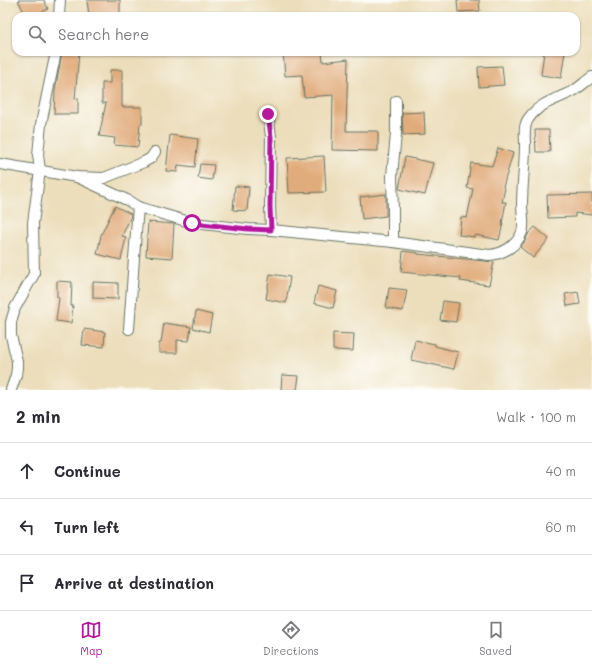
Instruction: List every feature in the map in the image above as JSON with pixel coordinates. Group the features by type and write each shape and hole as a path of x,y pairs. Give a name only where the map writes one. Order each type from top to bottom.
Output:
{"street":[{"path":"59,12 60,0"},
{"path":"11,390 16,375 17,361 11,336 11,322 15,308 34,274 33,223 40,170 38,155 41,124 55,56"},
{"path":"76,177 127,200 138,207 192,223 393,242 497,255 516,243 522,233 524,225 522,207 525,145 524,130 528,119 534,112 545,104 574,90 592,77"},
{"path":"393,242 392,176 396,134 396,100"},
{"path":"268,114 271,137 271,230"},
{"path":"0,164 76,177 104,178 144,162 151,158 155,152"},
{"path":"130,329 138,207"}],"building":[{"path":"18,0 44,0 48,9 42,12 24,12"},
{"path":"87,0 120,0 120,12 88,12"},
{"path":"457,0 479,0 480,11 458,12"},
{"path":"61,56 79,56 75,99 78,98 78,114 54,114 55,91"},
{"path":"283,56 322,56 323,62 348,59 346,131 378,131 378,151 332,150 333,95 304,97 302,75 285,76"},
{"path":"543,56 564,56 561,78 541,75"},
{"path":"502,66 504,85 479,87 478,67"},
{"path":"110,70 122,70 122,107 142,107 142,124 140,124 138,147 114,145 115,138 99,136 106,103 102,103 102,83 110,83"},
{"path":"424,112 425,134 403,135 402,113"},
{"path":"535,130 549,130 550,152 536,152"},
{"path":"170,135 198,139 195,167 178,165 177,172 166,171"},
{"path":"498,148 513,153 503,187 505,188 502,202 506,202 499,240 476,235 475,237 459,235 461,217 467,218 473,189 467,188 471,163 492,166"},
{"path":"324,156 326,192 289,193 287,158"},
{"path":"405,157 433,163 425,195 399,189"},
{"path":"200,164 214,165 212,180 198,178"},
{"path":"235,186 249,187 247,211 233,210"},
{"path":"386,194 386,216 362,219 360,197"},
{"path":"592,194 592,215 575,213 575,217 548,218 547,195"},
{"path":"115,206 131,214 122,236 126,237 121,260 97,254 101,235"},
{"path":"148,222 174,224 172,258 146,256"},
{"path":"535,227 549,239 533,258 520,247 528,234"},
{"path":"403,251 494,262 489,285 460,281 461,278 401,272"},
{"path":"270,274 290,277 286,303 266,299"},
{"path":"57,281 72,282 71,306 73,306 71,323 56,321 59,298 57,297"},
{"path":"93,282 118,283 118,299 93,298"},
{"path":"318,286 337,291 333,308 314,303"},
{"path":"389,288 407,290 403,311 386,308"},
{"path":"578,292 580,304 567,306 565,294"},
{"path":"443,301 459,303 456,322 440,320"},
{"path":"196,311 212,315 209,332 193,328"},
{"path":"164,323 191,327 189,341 177,340 177,353 159,353 159,343 161,343"},
{"path":"84,329 105,332 104,347 82,345"},
{"path":"333,333 354,334 353,351 333,350"},
{"path":"415,340 435,344 435,346 458,352 454,369 411,360"},
{"path":"282,375 299,376 297,390 281,390"}],"route":[{"path":"192,223 271,230 271,137 268,114"}]}
